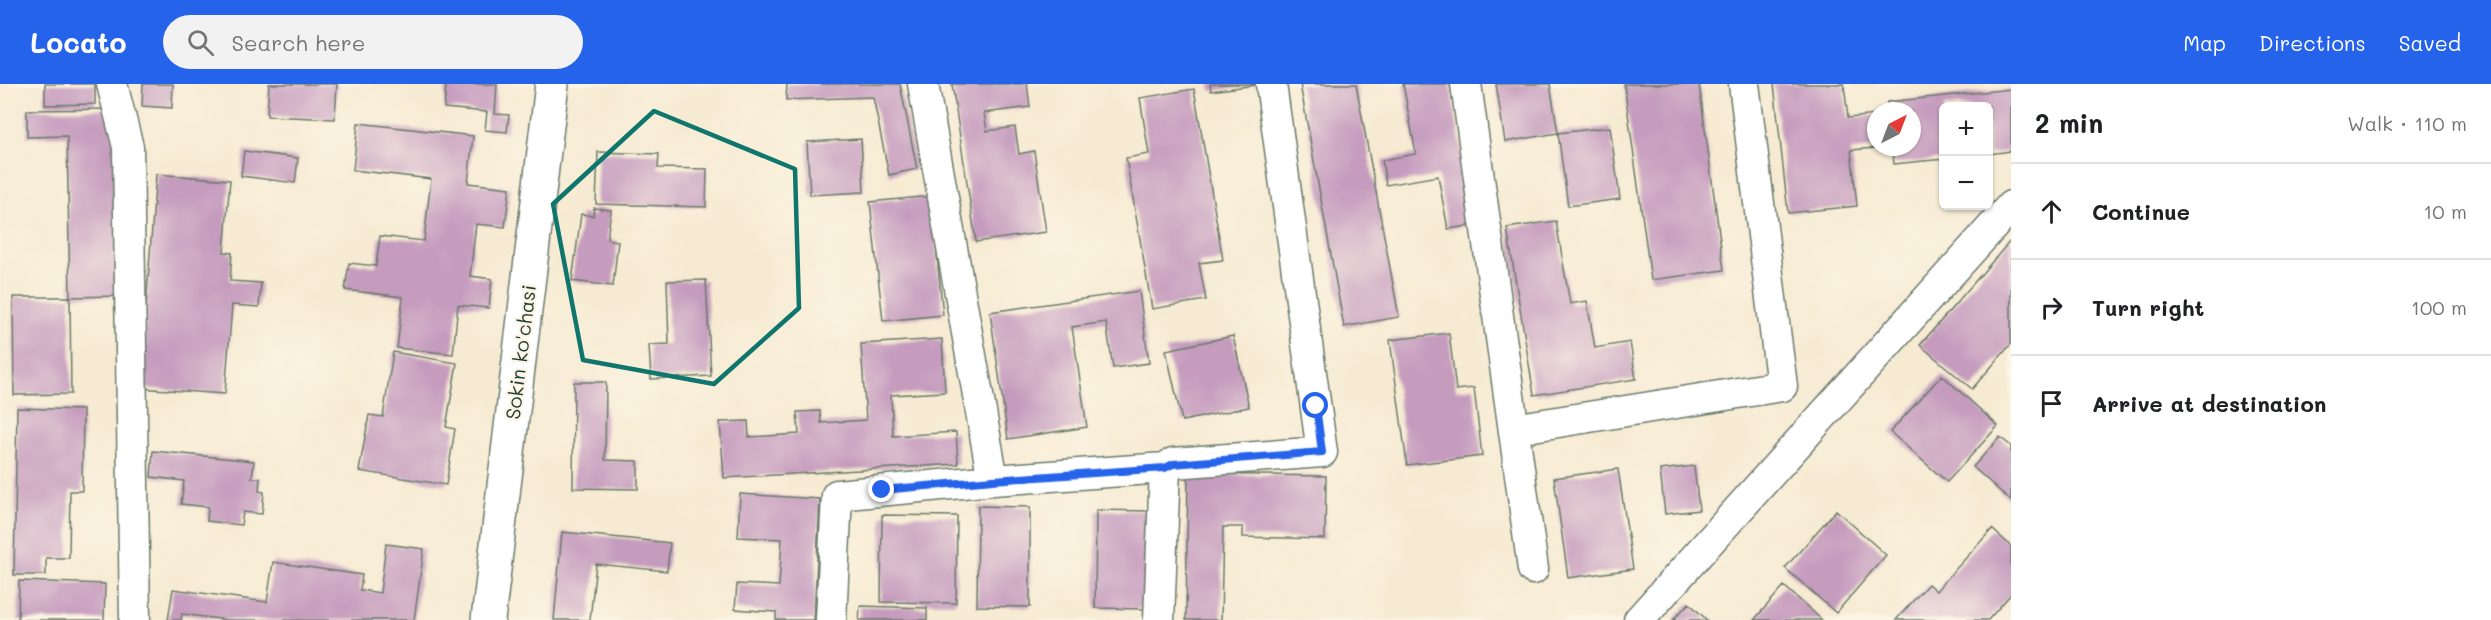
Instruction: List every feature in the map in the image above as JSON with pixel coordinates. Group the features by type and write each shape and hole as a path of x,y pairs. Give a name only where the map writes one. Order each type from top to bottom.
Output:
{"street":[{"path":"112,84 128,147 135,620"},
{"name":"Sokin ko'chasi","path":"488,620 552,84"},
{"path":"923,84 993,480"},
{"path":"831,620 837,495 993,480 1165,468 1173,464 1322,452 1271,84"},
{"path":"1466,84 1533,569"},
{"path":"1514,429 1782,386 1744,84"},
{"path":"1639,620 2011,206"},
{"path":"1159,620 1165,468"}],"highlighted area":[{"path":"654,111 795,169 799,308 714,384 583,360 553,204"}],"building":[{"path":"45,84 95,84 95,104 45,105"},
{"path":"143,84 173,84 172,108 142,106"},
{"path":"269,84 337,84 335,119 267,116"},
{"path":"446,84 497,84 495,114 509,115 507,132 485,130 487,112 444,108"},
{"path":"787,84 900,84 917,169 889,175 873,97 786,100"},
{"path":"952,84 1027,84 1030,107 984,113 987,131 1015,127 1019,154 1034,151 1046,232 976,242"},
{"path":"1210,84 1256,84 1256,85 1211,91"},
{"path":"1300,84 1356,84 1399,317 1344,327"},
{"path":"1403,84 1450,84 1475,225 1448,229 1438,176 1386,185 1382,160 1416,154"},
{"path":"1496,84 1550,84 1558,133 1505,142"},
{"path":"1624,84 1699,84 1724,270 1651,280"},
{"path":"1774,84 1844,84 1848,118 1867,116 1867,149 1851,150 1857,206 1788,213"},
{"path":"1194,89 1223,260 1199,263 1206,300 1152,309 1126,158 1149,154 1140,98"},
{"path":"2011,89 2011,151 1993,153 1993,102 1939,102 1939,160 1894,164 1893,156 1921,156 1921,102 1887,102"},
{"path":"118,109 117,296 70,297 67,136 27,137 27,110"},
{"path":"358,123 473,136 468,183 510,188 505,227 476,224 470,276 492,279 489,308 458,305 453,354 397,348 403,297 345,290 349,263 376,266 380,236 424,241 431,179 353,170"},
{"path":"1610,127 1620,199 1568,206 1558,133"},
{"path":"861,139 864,192 810,195 807,142"},
{"path":"244,151 298,158 295,183 241,176"},
{"path":"598,152 659,154 658,168 707,169 706,207 596,204"},
{"path":"156,174 230,180 224,252 232,253 230,281 261,283 259,307 232,305 225,394 140,388"},
{"path":"931,196 943,315 883,321 870,202"},
{"path":"594,208 611,210 607,239 618,241 613,286 572,281 581,214 593,216"},
{"path":"1556,221 1570,304 1587,301 1595,348 1630,342 1636,379 1534,395 1507,228"},
{"path":"2011,240 2011,344 1972,389 1920,345"},
{"path":"706,280 711,376 651,379 649,345 669,344 667,281"},
{"path":"1139,291 1149,363 1113,368 1106,322 1072,327 1087,427 1008,439 990,312"},
{"path":"13,297 70,297 71,394 14,395"},
{"path":"1449,333 1456,390 1474,388 1482,456 1407,465 1390,340"},
{"path":"1233,336 1249,407 1182,421 1166,350"},
{"path":"942,339 945,392 891,395 893,436 956,432 958,464 724,478 720,422 748,421 749,437 799,434 797,412 820,411 821,423 866,420 861,344"},
{"path":"393,352 457,363 446,427 455,429 446,485 359,471 369,415 383,417"},
{"path":"1942,375 1998,426 1947,482 1890,432"},
{"path":"574,382 606,382 605,460 638,461 638,489 573,488"},
{"path":"17,408 83,410 82,491 70,491 69,558 46,558 46,575 14,575"},
{"path":"2000,437 2011,446 2011,501 1973,467"},
{"path":"153,451 254,461 252,478 260,478 259,491 264,492 262,514 243,512 241,525 207,521 208,507 181,504 184,481 151,477"},
{"path":"1694,466 1699,510 1665,514 1660,470"},
{"path":"1618,469 1633,569 1568,578 1554,478"},
{"path":"1188,474 1326,476 1325,539 1243,537 1243,527 1223,527 1221,620 1186,620"},
{"path":"740,494 820,499 814,620 776,620 776,612 735,609 737,584 779,586 782,539 738,537"},
{"path":"978,506 1030,507 1030,607 977,606"},
{"path":"1096,510 1148,511 1147,609 1095,608"},
{"path":"1836,510 1886,555 1836,613 1785,568"},
{"path":"882,515 957,516 956,603 881,602"},
{"path":"1992,529 2011,546 2011,594 1988,620 1896,620 1928,584 1936,591"},
{"path":"562,532 670,543 667,571 596,564 590,620 554,620"},
{"path":"386,544 424,549 414,620 227,620 182,614 181,620 168,620 173,589 267,602 273,562 362,575 360,590 380,593"},
{"path":"19,581 105,584 104,620 18,620"},
{"path":"1784,586 1822,620 1754,620"},
{"path":"1689,603 1707,620 1673,620"},
{"path":"860,606 927,608 927,620 859,620"}],"route":[{"path":"882,490 1165,468 1173,464 1322,452 1316,406"}]}
